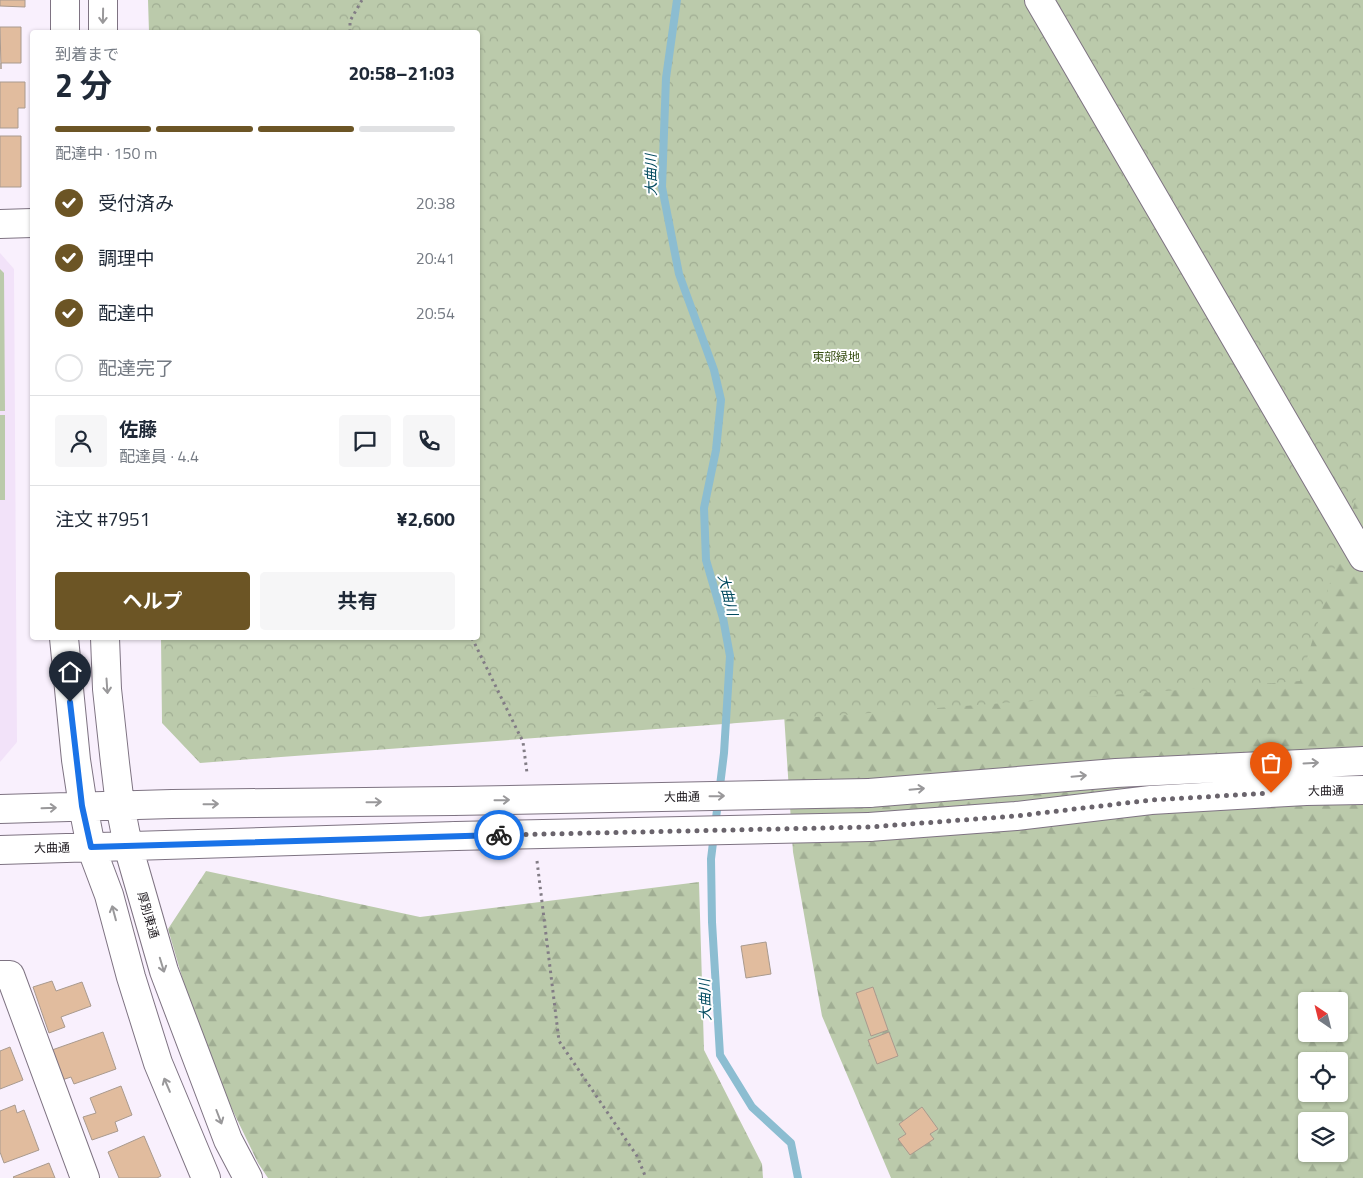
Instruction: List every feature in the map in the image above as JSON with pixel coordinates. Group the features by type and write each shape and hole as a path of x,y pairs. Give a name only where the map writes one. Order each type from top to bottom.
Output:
{"street":[{"path":"65,0 65,30"},
{"path":"102,30 103,0"},
{"path":"1039,0 1363,557"},
{"path":"0,224 30,223"},
{"path":"64,640 82,806 91,847 109,895 131,976 158,1063 206,1178"},
{"name":"厚別東通","path":"105,640 107,689 120,806 128,846 164,971 228,1140 248,1178"},
{"name":"大曲通","path":"0,810 82,806 869,793 1116,773 1363,761"},
{"name":"大曲通","path":"0,850 456,836 869,827 1016,816 1151,800 1306,791 1363,790"},
{"path":"0,975 10,975 85,1178"}],"path":[{"path":"350,30 350,21 362,0"},
{"path":"473,640 523,742 528,781"},
{"path":"537,858 559,1041 638,1156 646,1178"}],"shaded area":[{"path":"0,253 14,269 17,742 0,762"}],"green space":[{"name":"東部緑地","path":"148,0 1363,0 1363,475 1300,681 200,763 162,723 161,640 480,640 480,30 149,30"},
{"path":"1363,228 1363,1178 891,1178 822,1016 793,852 780,653"},
{"path":"0,269 4,273 5,411 0,411"},
{"path":"0,415 5,415 5,500 0,500"},
{"path":"206,871 420,917 699,882 704,1050 762,1164 763,1178 268,1178 258,1163 203,1049 168,929"}],"building":[{"path":"0,0 25,0 25,7 0,6"},
{"path":"0,27 21,27 21,63 1,63 1,69"},
{"path":"0,82 25,82 25,108 18,108 18,128 0,128"},
{"path":"0,136 21,136 21,187 0,187"},
{"path":"766,942 771,974 746,978 741,946"},
{"path":"52,981 56,991 82,982 91,1006 61,1017 65,1027 49,1033 33,987"},
{"path":"873,987 888,1030 871,1036 856,993"},
{"path":"103,1032 116,1069 74,1084 71,1077 62,1080 52,1050"},
{"path":"889,1032 898,1056 877,1064 868,1040"},
{"path":"10,1047 23,1080 0,1089 0,1051"},
{"path":"121,1086 132,1115 115,1122 118,1131 92,1140 83,1117 96,1113 90,1098"},
{"path":"15,1105 17,1113 24,1110 39,1150 4,1163 0,1152 0,1111"},
{"path":"922,1107 938,1129 930,1134 934,1139 910,1155 898,1139 906,1134 899,1124"},
{"path":"144,1136 161,1176 157,1178 119,1178 108,1152"},
{"path":"49,1163 55,1178 13,1177"}],"waterway":[{"name":"大曲川","path":"677,0 666,78 662,187 679,274 714,370 721,400 716,450 704,508 706,560 723,618 730,656 724,753 711,859 712,922 720,1055 752,1107 791,1143 798,1178"}],"way so far":[{"path":"499,835 869,827 1016,816 1151,800 1271,793"}],"route":[{"path":"70,702 82,806 91,847 499,835"}]}
